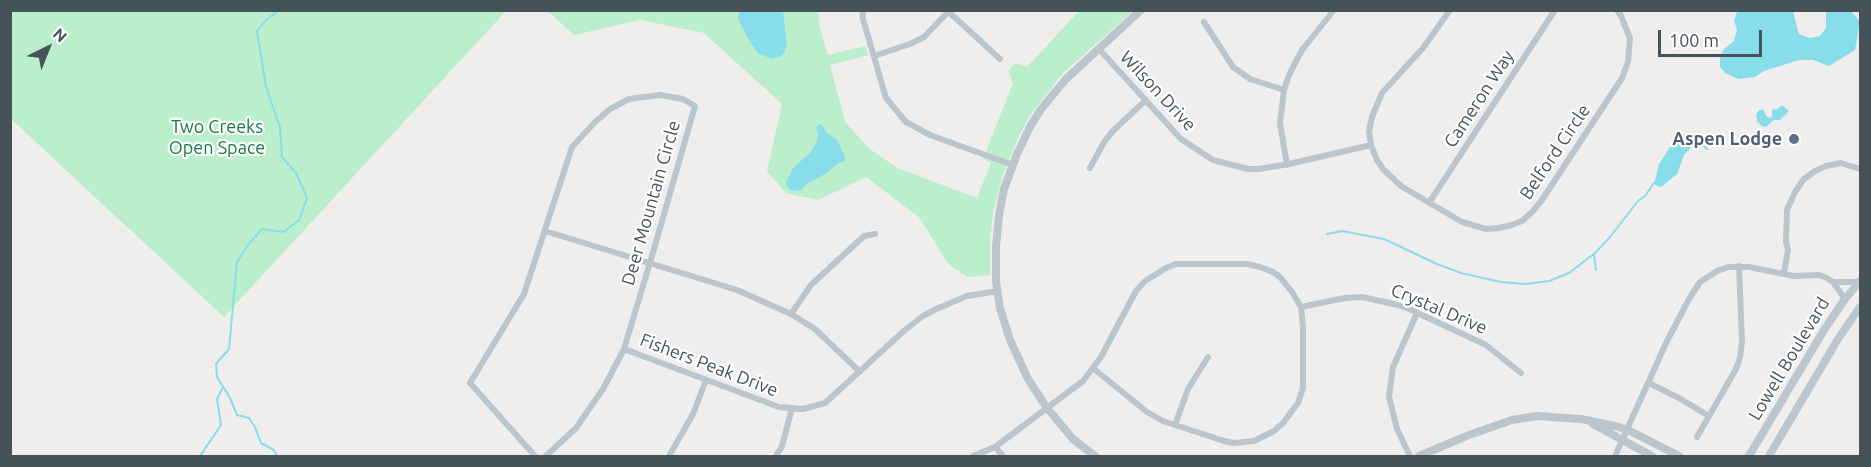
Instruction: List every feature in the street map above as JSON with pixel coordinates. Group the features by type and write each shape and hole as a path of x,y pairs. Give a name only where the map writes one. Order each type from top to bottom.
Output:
{"main road":[{"name":"Lowell Boulevard","path":"1749,456 1824,330 1859,281"},
{"name":"Lowell Boulevard","path":"1769,456 1838,339 1860,307"}],"street":[{"path":"862,10 886,98 906,122 930,135 1012,165"},
{"path":"1095,456 1073,439 1047,408 1028,379 1010,340 1000,308 998,291 996,247 999,215 1012,165 1031,125 1042,108 1066,79 1141,10"},
{"path":"1287,165 1280,123 1284,90 1302,50 1334,10"},
{"path":"1371,145 1369,131 1371,117 1382,93 1423,48 1450,10"},
{"name":"Cameron Way","path":"1429,203 1555,10"},
{"name":"Belford Circle","path":"1371,145 1377,160 1391,178 1462,222 1486,229 1512,225 1522,220 1542,200 1622,78 1628,62 1630,38 1622,16 1617,10"},
{"path":"874,56 924,37 950,11 1000,58"},
{"path":"1204,22 1233,67 1250,79 1284,90"},
{"name":"Wilson Drive","path":"1099,49 1181,139 1213,160 1248,169 1287,165 1371,145"},
{"name":"Deer Mountain Circle","path":"535,456 470,383 524,294 572,147 610,109 629,99 660,95 683,99 694,106 624,349 602,391 576,428 546,456"},
{"path":"1090,168 1113,130 1146,100"},
{"path":"1784,273 1788,250 1786,242 1788,210 1795,192 1804,179 1826,166 1841,163 1860,169"},
{"path":"544,231 737,290 791,314 814,329 860,372"},
{"path":"791,314 811,285 864,236 875,234"},
{"path":"973,456 995,447 1077,386 1094,369 1136,291 1145,281 1166,267 1176,264 1247,264 1260,267 1280,277 1301,307 1303,388 1298,403 1284,423 1254,441 1234,443 1224,441 1163,421 1147,412 1094,369"},
{"path":"1615,456 1678,320 1700,282 1717,271 1732,266 1794,276 1819,275 1833,282 1845,299"},
{"path":"1697,437 1736,369 1740,357 1742,339 1739,266"},
{"path":"1833,282 1859,281"},
{"name":"Fishers Peak Drive","path":"624,349 779,408 803,409 825,403 923,316 967,296 998,291"},
{"name":"Crystal Drive","path":"1301,307 1329,300 1362,297 1394,304 1486,345 1521,373"},
{"path":"1410,456 1392,414 1390,391 1396,359 1417,313"},
{"path":"1175,425 1188,389 1208,357"},
{"path":"669,456 693,414 706,380"},
{"path":"1649,383 1709,416"},
{"path":"776,456 782,446 792,408"},
{"path":"1419,456 1512,420 1537,416 1581,418 1628,430 1679,456"},
{"path":"1581,418 1652,456"},
{"path":"995,447 1003,456"}],"green space":[{"name":"Two Creeks Open Space","path":"10,11 506,11 224,317 11,119"},
{"path":"548,11 818,11 820,28 828,55 865,46 868,55 830,65 845,122 870,149 897,168 977,198 991,163 983,159 1013,83 1008,71 1015,63 1027,67 1079,11 1133,11 1062,74 1029,117 1003,174 993,213 990,275 967,277 948,264 920,218 866,177 818,200 786,193 767,171 782,104 704,33 640,20 574,35"}],"water":[{"path":"1744,10 1793,11 1799,34 1810,38 1820,36 1826,28 1826,11 1851,11 1860,21 1855,50 1829,66 1813,60 1799,60 1764,71 1755,77 1738,79 1725,73 1720,67 1720,57 1724,49 1734,41 1737,30 1734,21 1737,12"},
{"path":"739,11 783,11 787,46 783,55 773,59 759,54 738,19"},
{"path":"1782,105 1789,111 1780,120 1774,120 1766,127 1757,121 1756,115 1759,110 1764,110 1766,116 1770,118 1772,110"},
{"path":"819,124 838,141 846,160 808,183 801,190 790,190 786,182 793,168 810,153 817,141 816,128"},
{"path":"1684,134 1689,139 1697,136 1699,139 1684,155 1677,174 1661,187 1657,186 1654,184 1659,164 1672,144 1682,140"}],"waterway":[{"path":"277,456 274,450 261,443 249,418 237,415 217,377 216,364 229,349 237,262 262,229 284,232 299,220 307,198 296,173 282,157 280,127 266,87 257,31 279,10"},
{"path":"1698,141 1707,149"},
{"path":"1327,234 1342,231 1384,239 1461,273 1501,282 1526,284 1549,281 1569,273 1595,253 1654,183"},
{"path":"1594,255 1596,270"},
{"path":"200,456 221,425 217,399 223,387"}],"place":[{"name":"Aspen Lodge","path":"1794,139"}]}
